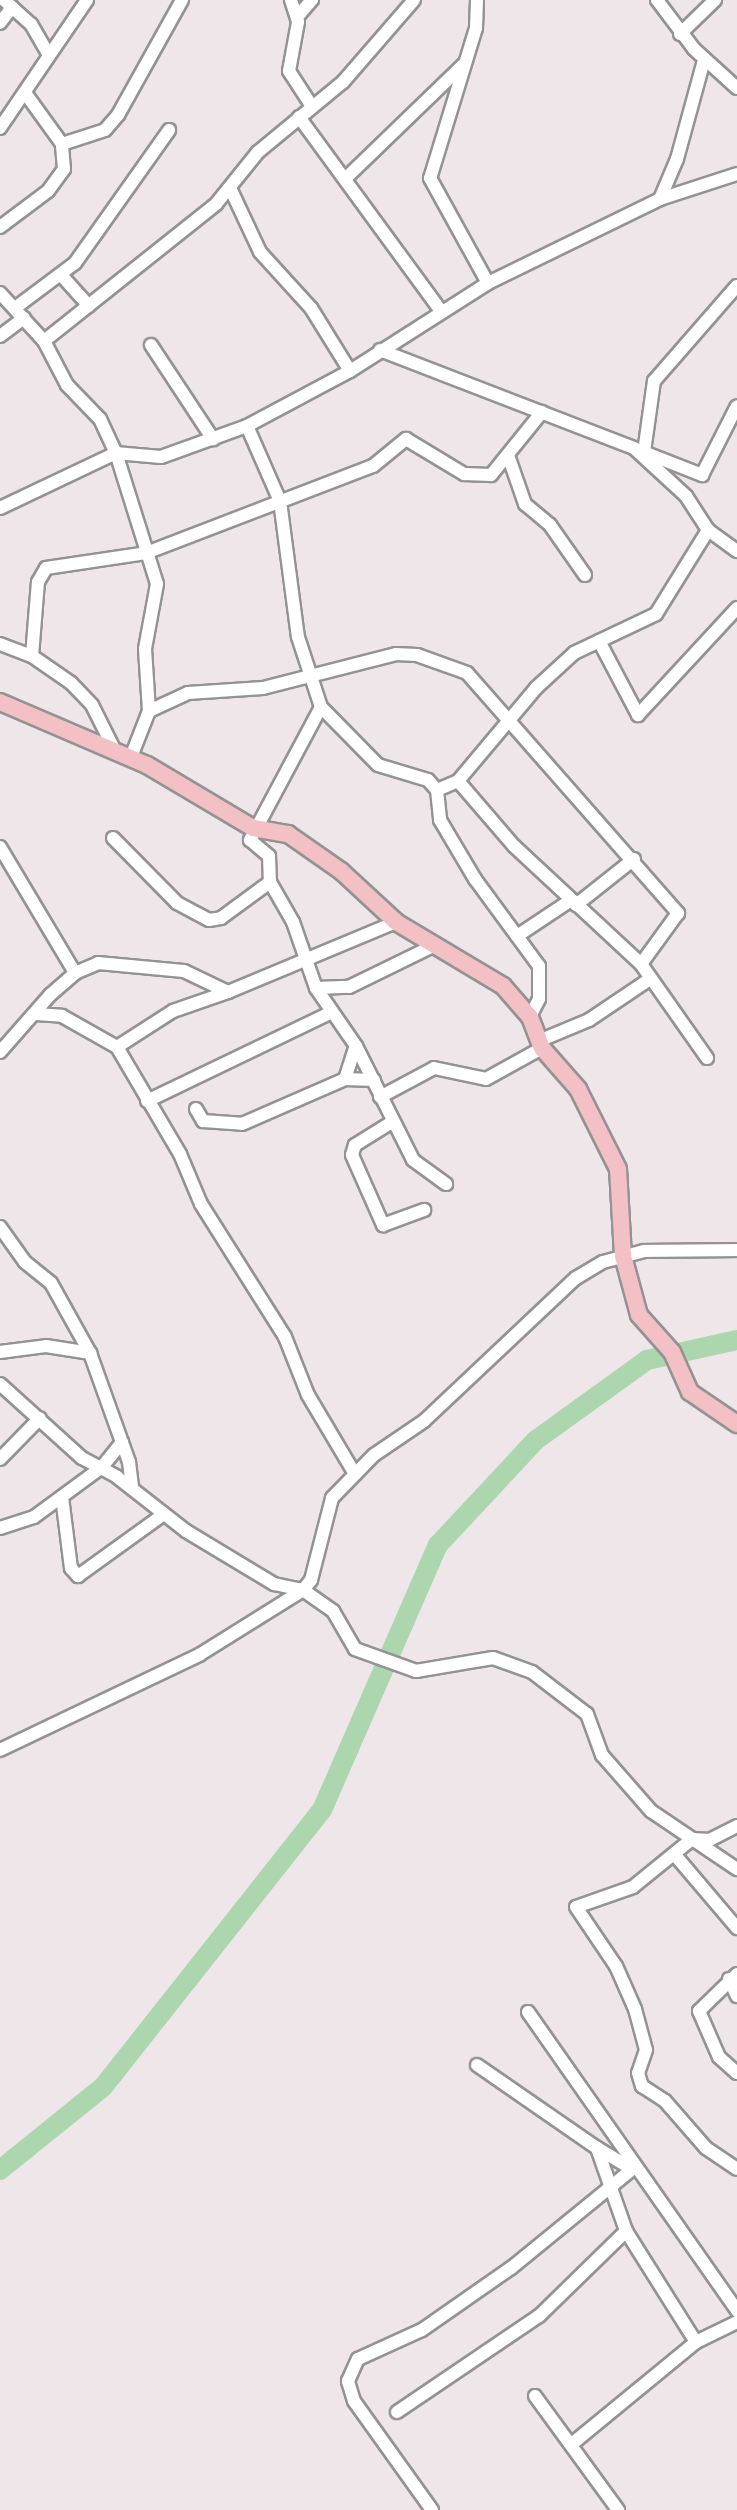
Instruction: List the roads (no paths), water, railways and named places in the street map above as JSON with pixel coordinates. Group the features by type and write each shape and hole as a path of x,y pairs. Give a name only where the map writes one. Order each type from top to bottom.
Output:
{"street":[{"path":"0,128 26,94 47,52 75,23 87,0"},
{"path":"62,144 105,130 118,115 182,0"},
{"path":"291,0 297,17 289,70 311,105"},
{"path":"297,17 312,0"},
{"path":"44,341 216,204 231,190 258,152 311,105 343,82 414,0"},
{"path":"477,0 479,13 430,178 488,283"},
{"path":"657,0 680,34 704,60 737,88"},
{"path":"680,34 715,0"},
{"path":"0,23 8,3 31,24 47,52"},
{"path":"660,199 677,159 704,60"},
{"path":"347,177 465,63"},
{"path":"0,227 59,178 65,158 62,144 26,94"},
{"path":"299,117 347,177 440,310"},
{"path":"15,308 62,276 169,130"},
{"path":"0,508 116,453 162,457 247,426 350,371 440,310 488,283 660,199 737,174"},
{"path":"231,190 235,209 271,268 311,308 350,371"},
{"path":"216,204 235,209"},
{"path":"62,276 89,306"},
{"path":"639,450 654,381 737,286"},
{"path":"0,293 44,341 67,385 100,419 116,453 157,584 145,649 149,711 131,757"},
{"path":"0,336 24,318"},
{"path":"152,345 213,439"},
{"path":"380,350 702,476 737,406"},
{"path":"32,656 38,582 46,568 146,553 373,466 406,439 464,474 490,475 509,458 542,412"},
{"path":"247,426 280,501 307,675 321,707 378,765 428,780 437,790 440,820 541,975 537,1007 530,1017"},
{"path":"639,450 686,496 708,530 737,551"},
{"path":"509,458 525,504 550,525 585,575"},
{"path":"437,790 458,781 557,668 599,641 617,637 656,614 708,530"},
{"path":"599,641 638,715 737,608"},
{"path":"0,644 32,656 92,705 114,751"},
{"path":"149,711 188,693 263,688 396,654 417,655 467,673 634,860 678,913 641,964"},
{"path":"0,702 131,757 253,828 288,834 315,850 396,922 487,973 530,1017 542,1044 578,1089 618,1169 623,1256 639,1315 672,1352 685,1386 737,1424"},
{"path":"321,707 253,828 250,840 269,856 270,882 293,922 305,962 316,988 356,1046 392,1122 418,1166 447,1184"},
{"path":"458,781 573,902 641,964 707,1058"},
{"path":"113,838 177,903 209,920 221,918 270,882"},
{"path":"0,846 75,973"},
{"path":"517,936 573,902 634,860"},
{"path":"117,1047 173,1011 305,962 396,922"},
{"path":"316,988 330,984 349,987 435,945"},
{"path":"0,1052 36,1014 50,995 75,973 98,963 156,966 184,971 228,992"},
{"path":"380,1097 434,1068 486,1079 542,1044 589,1020 650,979"},
{"path":"50,995 62,1016"},
{"path":"147,1101 332,1012"},
{"path":"36,1014 62,1016 117,1047 180,1154 201,1204 285,1337 308,1395 355,1474"},
{"path":"345,1079 356,1046"},
{"path":"196,1108 203,1121 237,1125 345,1079 374,1080"},
{"path":"392,1122 355,1145 352,1155 378,1221 389,1226 424,1210"},
{"path":"0,1227 25,1262 51,1283 90,1353 122,1442 132,1487"},
{"path":"0,1750 181,1665 303,1590 311,1580 332,1498 355,1474 424,1421 561,1288 623,1256 664,1249 737,1250"},
{"path":"0,1352 46,1346 90,1353"},
{"path":"0,1384 82,1458 102,1467 132,1487 164,1514 274,1584 303,1590 333,1611 356,1649 401,1669 416,1671 493,1658 532,1672 587,1714 603,1755 651,1811 737,1869"},
{"path":"0,1459 40,1418"},
{"path":"0,1528 34,1517 102,1467 122,1442"},
{"path":"62,1497 71,1568 78,1576 164,1514"},
{"path":"737,1826 710,1840 692,1839 675,1855 614,1898 576,1907 616,1966 635,2009 646,2050 638,2073 642,2086 665,2101 706,2148 737,2169"},
{"path":"675,1855 737,1928"},
{"path":"733,1976 737,1996"},
{"path":"733,1976 699,2011 719,2058 737,2073"},
{"path":"528,2012 633,2168 737,2311"},
{"path":"477,2065 597,2148 633,2168"},
{"path":"597,2148 608,2190 626,2231 696,2342"},
{"path":"432,2510 354,2401 348,2381 358,2358 422,2330 608,2190 633,2168"},
{"path":"397,2412 539,2316 626,2231"},
{"path":"573,2443 696,2342 737,2322"},
{"path":"535,2396 573,2443 618,2510"}],"waterway":[{"path":"0,2170 103,2087 322,1810 438,1545 536,1440 647,1360 737,1340"}]}
